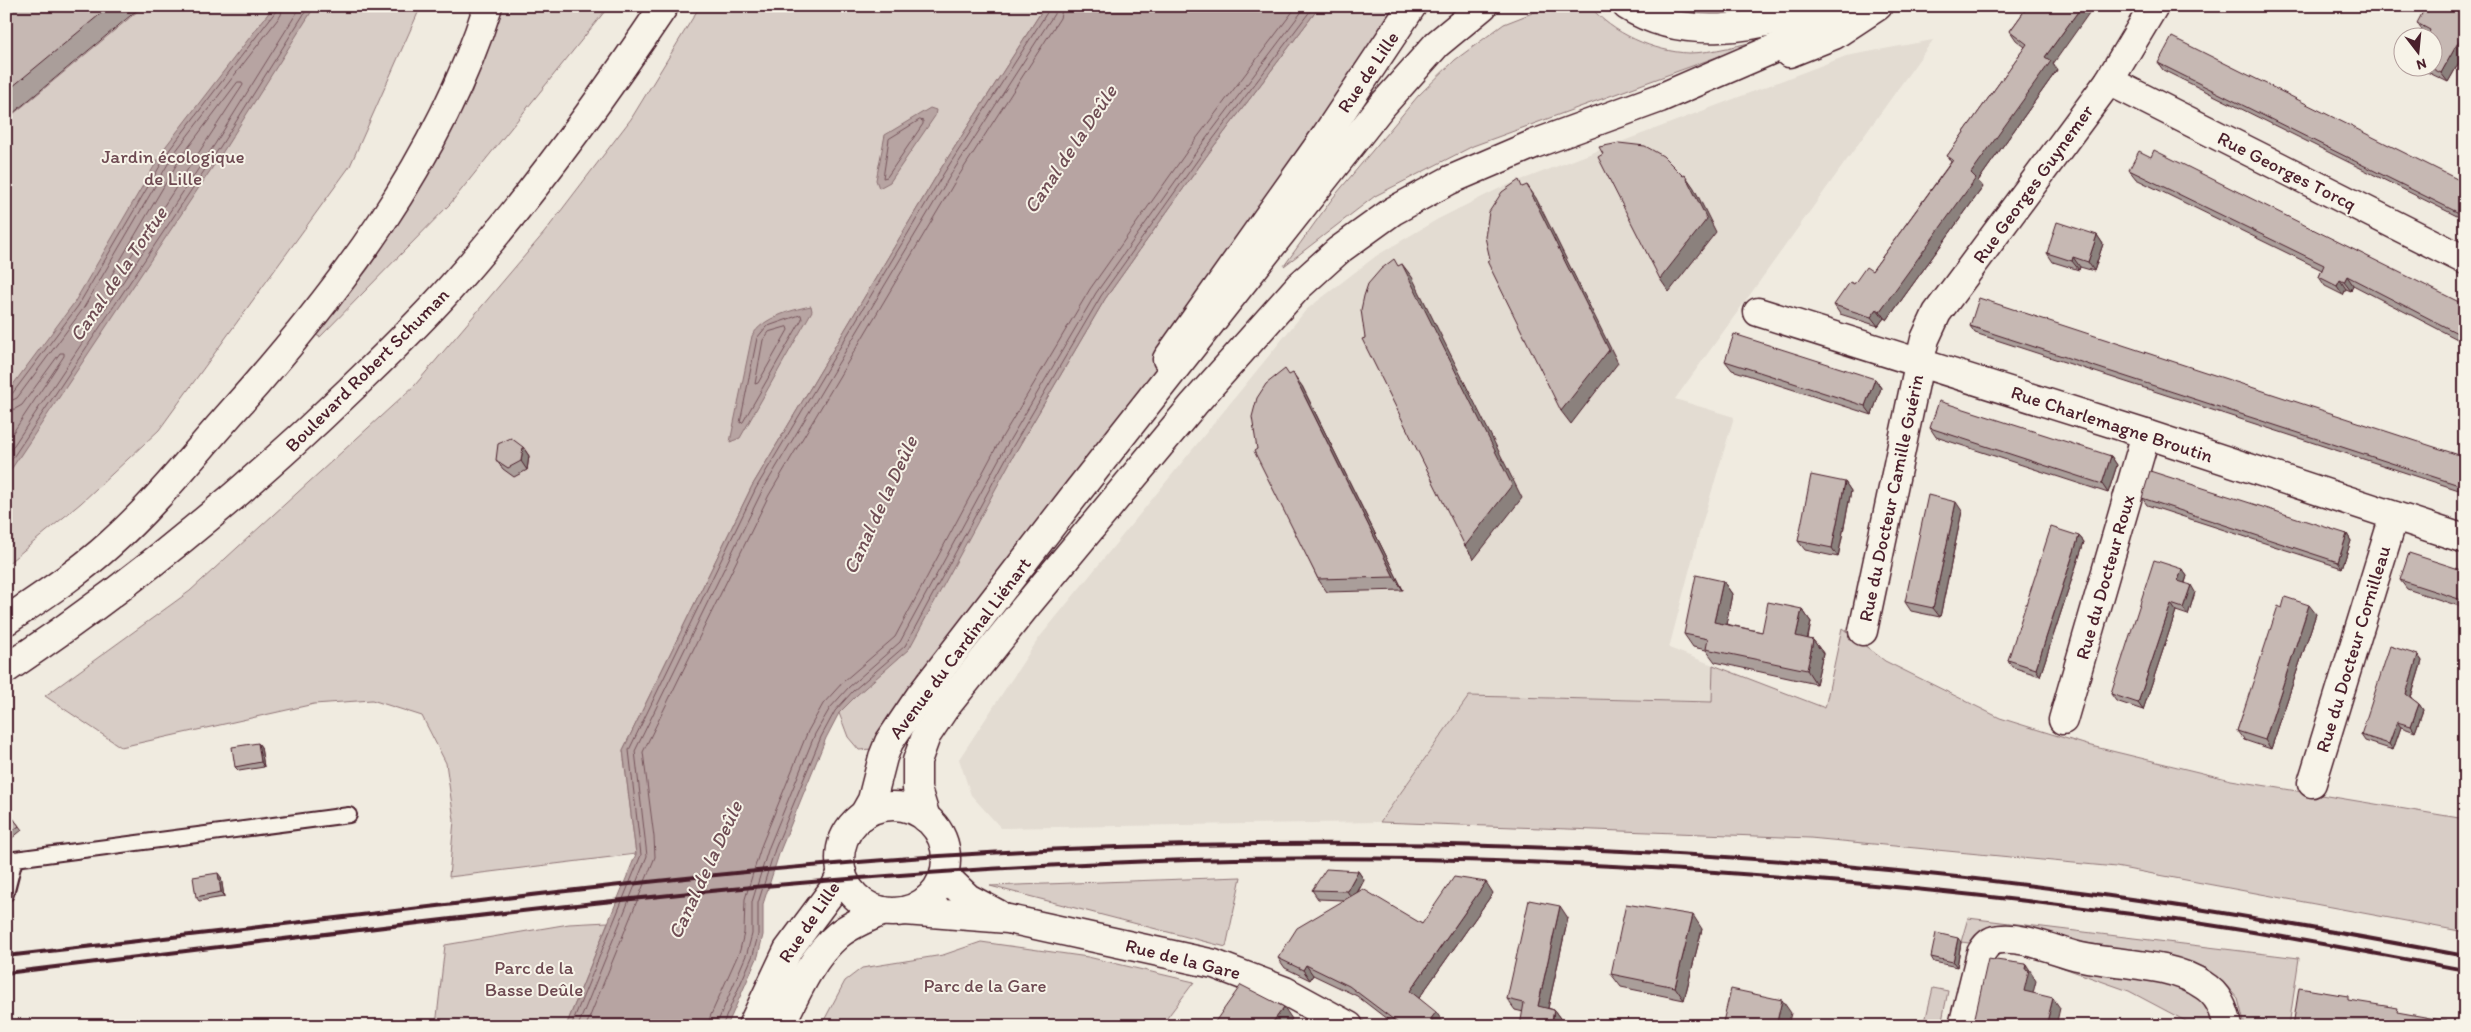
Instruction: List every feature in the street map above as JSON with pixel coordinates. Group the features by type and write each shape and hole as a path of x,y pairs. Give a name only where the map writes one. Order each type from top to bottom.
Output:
{"main road":[{"path":"6,621 79,570 122,533 250,392 336,288 391,210 429,145 462,76 488,6"},
{"name":"Boulevard Robert Schuman","path":"6,669 62,632 137,576 221,509 313,425 437,303 506,222 580,128 664,6"},
{"name":"Rue de Lille","path":"1078,491 1136,402 1324,138 1412,6"},
{"path":"1078,491 1410,71 1459,24 1482,6"},
{"path":"1627,6 1655,20 1673,24 1717,28 1778,19 1815,6"},
{"path":"1660,98 1799,38 1852,6"},
{"path":"926,818 917,789 916,761 920,748 934,723 1023,610 1175,426 1299,286 1366,228 1434,188 1534,144 1805,48 1834,35 1878,6"},
{"name":"Rue Georges Guynemer","path":"1919,364 1925,339 1937,313 2109,81 2154,6"},
{"name":"Rue Georges Torcq","path":"2109,81 2465,260"},
{"name":"Rue Charlemagne Broutin","path":"1758,312 2146,434 2465,539"},
{"name":"Rue du Docteur Camille Guérin","path":"1864,631 1919,364"},
{"name":"Rue du Docteur Roux","path":"2064,720 2146,434"},
{"name":"Avenue du Cardinal Liénart","path":"863,816 872,800 883,757 900,723 1078,491"},
{"name":"Rue du Docteur Cornilleau","path":"2312,783 2394,516"},
{"path":"6,682 36,659 62,632"},
{"path":"890,806 909,809 926,818 937,830 945,846 946,866 937,889 926,900 894,911 869,906 857,898 848,886 842,873 840,857 844,841 851,826 863,816 890,806"},
{"name":"Rue de Lille","path":"752,1026 788,950 835,887 842,873"},
{"name":"Rue de la Gare","path":"944,875 968,898 1008,919"},
{"name":"Rue de Lille","path":"780,1026 806,975 826,946 840,933 894,911"},
{"name":"Rue de la Gare","path":"894,911 1008,919 1214,964 1262,980 1318,1018 1349,1026"},
{"path":"1963,1026 1981,953 1987,944 1994,940 2017,941 2097,960 2172,972 2190,978 2213,993 2222,1008 2228,1026"}],"lane":[{"path":"6,894 15,859 349,815"}],"shaded area":[{"path":"1933,40 1675,399 1734,417 1699,534 1669,648 1713,665 1712,702 1469,696 1379,822 1001,828 971,795 959,759 1039,638 1306,310 1376,256 1438,219 1500,188 1846,56"}],"green space":[{"name":"Jardin écologique de Lille","path":"144,6 421,6 350,166 159,430 81,503 6,565 6,120"},
{"path":"500,6 609,6 450,204 320,337 316,335 368,269 417,194 472,91"},
{"path":"700,6 1045,6 940,170 752,486 623,750 636,854 449,877 454,820 446,763 422,716 372,700 314,704 121,747 45,696 190,591 415,385 544,233 631,119"},
{"path":"1320,6 1412,6 1078,491 1016,548 968,611 872,749 859,750 848,737 839,713 857,695 1015,453 1105,299 1208,154"},
{"path":"1550,6 1590,6 1610,25 1635,39 1648,45 1676,52 1708,52 1766,39 1473,146 1375,196 1284,266 1332,199 1418,96 1455,60 1504,24"},
{"path":"1661,6 1787,6 1759,13 1724,16 1689,14"},
{"path":"1842,628 1885,661 2000,718 2087,745 2231,780 2465,819 2465,932 2116,867 1810,838 1380,822 1469,696 1712,702 1713,665 1825,708"},
{"path":"1241,877 1226,947 990,886"},
{"path":"1968,918 2299,958 2289,1026 2245,1026 2238,999 2225,984 2205,968 2186,961 2154,953 2086,943 2007,926 1987,927 1975,935 1969,943 1961,942"},
{"name":"Parc de la Basse Deûle","path":"608,922 566,1026 436,1026 445,945 569,924"},
{"name":"Parc de la Gare","path":"981,942 1088,957 1194,982 1161,1026 821,1026 845,981 862,968 943,955"},
{"path":"2059,961 2150,977 2194,990 2220,1026 2195,1026 2129,991 2058,966"},
{"path":"1933,988 1948,991 1941,1026 1924,1026"}],"water":[{"name":"Canal de la Tortue","path":"274,6 315,6 224,150 6,477 6,394 74,303 166,146"},
{"name":"Canal de la Deûle","path":"1045,6 1320,6 1208,154 1105,299 1015,453 909,649 839,713 826,738 780,851 763,904 763,935 758,956 727,1026 566,1026 636,854 623,750 752,486 940,170"},
{"path":"930,108 936,110 935,116 890,182 879,188 876,180 885,135"},
{"path":"811,306 812,311 740,438 730,442 752,336 763,324 770,320"}],"building":[{"path":"6,6 110,6 6,92"},
{"path":"2028,6 2082,6 2045,57 2051,61 1971,173 1976,178 1880,311 1877,309 1871,317 1834,305 1850,282 1854,284 1866,267 1872,271 1953,160 1947,156 2027,44 2010,31"},
{"path":"2426,6 2465,6 2465,30 2444,68 2444,28 2426,28 2417,23"},
{"path":"2172,37 2465,183 2465,216 2158,63"},
{"path":"1619,143 1645,146 1663,156 1683,176 1685,175 1707,219 1660,279 1598,157 1603,154 1599,147"},
{"path":"2154,150 2465,305 2465,337 2347,276 2344,282 2340,280 2337,286 2319,277 2324,265 2129,170 2139,151 2151,157"},
{"path":"1519,180 1522,187 1527,185 1609,350 1561,411 1487,261 1490,259 1485,237 1489,212 1502,192"},
{"path":"2057,222 2097,235 2088,262 2073,257 2072,261 2047,253"},
{"path":"1394,259 1398,266 1402,264 1512,485 1465,546 1362,339 1365,338 1361,310 1368,284 1381,269"},
{"path":"1979,298 2465,457 2465,487 1970,326"},
{"path":"1734,334 1875,379 1865,406 1725,361"},
{"path":"1285,369 1289,375 1293,373 1394,577 1318,579 1254,451 1257,449 1252,417 1257,398 1266,384"},
{"path":"1939,401 2111,456 2102,484 1930,428"},
{"path":"511,438 523,447 521,461 508,468 496,460 498,444"},
{"path":"2150,471 2347,534 2338,562 2142,498"},
{"path":"1811,475 1845,482 1832,548 1798,541"},
{"path":"1928,495 1956,502 1933,608 1905,602"},
{"path":"2051,527 2079,536 2036,669 2008,660"},
{"path":"2409,553 2465,571 2465,601 2400,580"},
{"path":"2154,560 2182,569 2178,581 2191,585 2183,608 2171,604 2138,703 2111,694"},
{"path":"1696,575 1723,581 1714,622 1762,632 1768,602 1802,609 1796,636 1813,640 1807,670 1706,649 1708,639 1684,634"},
{"path":"2285,597 2309,605 2265,740 2237,731 2278,606 2282,608"},
{"path":"2390,646 2418,655 2406,694 2419,704 2411,726 2397,722 2389,744 2361,735"},
{"path":"258,743 261,762 235,767 232,747"},
{"path":"6,809 19,826 6,836"},
{"path":"1326,869 1358,871 1347,891 1312,890"},
{"path":"218,873 221,892 196,897 193,877"},
{"path":"1454,877 1486,882 1410,991 1436,1012 1430,1020 1437,1026 1402,1026 1349,986 1306,965 1303,970 1278,958 1297,928 1363,889 1422,924"},
{"path":"1529,900 1560,906 1538,1006 1554,1010 1551,1025 1553,1026 1520,1026 1524,1003 1507,999"},
{"path":"1626,904 1693,915 1675,987 1611,974"},
{"path":"1936,933 1958,938 1953,962 1931,957"},
{"path":"1988,959 2026,964 2025,969 2029,970 2024,991 2053,998 2046,1026 1973,1026"},
{"path":"1241,985 1284,1007 1270,1026 1212,1026"},
{"path":"2299,988 2348,996 2348,1000 2398,1008 2397,1012 2447,1021 2446,1023 2461,1026 2293,1026"},
{"path":"1731,989 1782,1000 1776,1026 1722,1026"}],"railway":[{"path":"6,956 626,884 790,868 1036,850 1249,844 1510,846 1770,860 1900,871 2159,903 2274,921 2465,956"},
{"path":"6,973 555,907 830,880 1106,863 1236,859 1367,858 1627,867 1758,875 1888,886 2147,916 2306,941 2465,970"}]}
